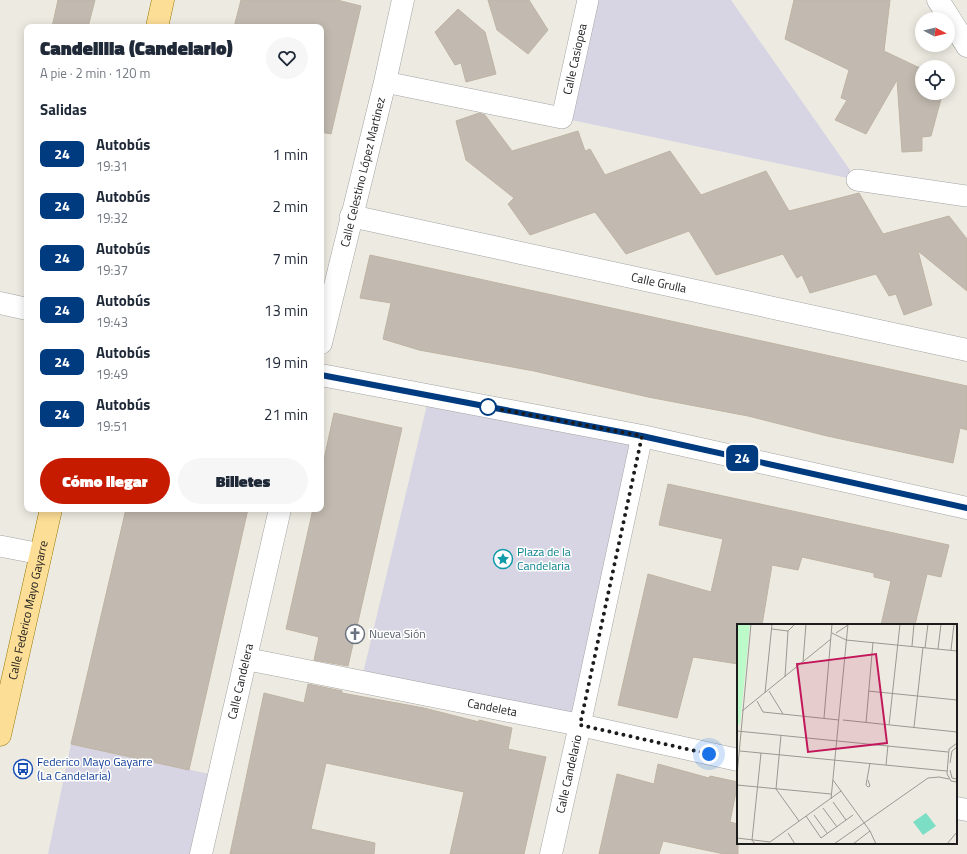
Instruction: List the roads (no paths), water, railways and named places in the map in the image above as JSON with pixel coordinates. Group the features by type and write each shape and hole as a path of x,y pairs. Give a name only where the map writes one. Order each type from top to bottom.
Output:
{"main road":[{"path":"158,24 163,0"},
{"name":"Calle Federico Mayo Gayarre","path":"0,736 50,512"}],"street":[{"name":"Calle Celestino López Martinez","path":"324,330 385,82 403,0"},
{"name":"Calle Casiopea","path":"385,82 562,118 588,0"},
{"path":"938,0 967,46"},
{"path":"857,180 967,196"},
{"name":"Calle Grulla","path":"351,216 967,350"},
{"path":"0,303 24,308"},
{"path":"324,376 642,436 967,508"},
{"name":"Calle Candelario","path":"551,854 642,436"},
{"name":"Calle Candelera","path":"201,854 279,512"},
{"path":"0,546 41,554"},
{"name":"Candeleta","path":"246,658 580,725 737,760"},
{"path":"957,808 967,810"}],"place":[{"name":"Plaza de la Candelaria","path":"503,559"},
{"name":"Nueva Sión","path":"355,634"},
{"name":"Federico Mayo Gayarre (La Candelaria)","path":"23,769"}]}
